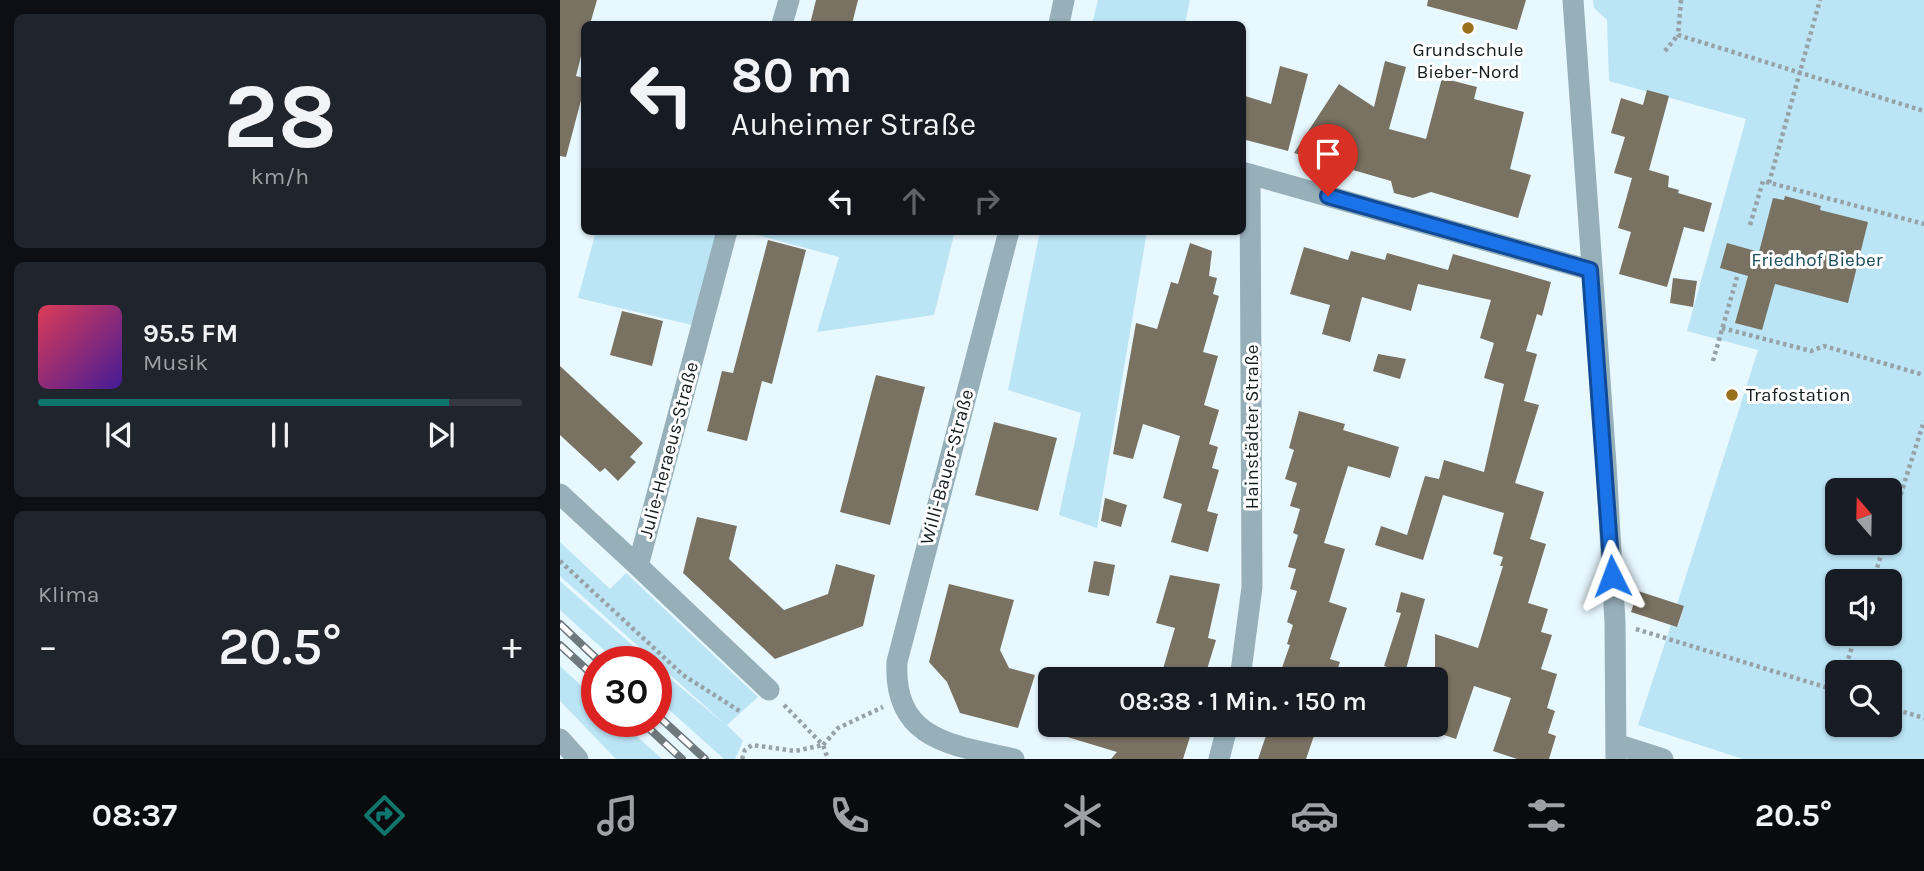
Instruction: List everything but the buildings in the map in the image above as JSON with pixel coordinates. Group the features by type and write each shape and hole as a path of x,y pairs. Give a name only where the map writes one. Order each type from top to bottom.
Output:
{"street":[{"path":"783,21 789,0"},
{"path":"1060,21 1064,0"},
{"path":"1573,0 1615,622 1616,752 1663,759"},
{"path":"1246,173 1590,270"},
{"name":"Hainstädter Straße","path":"1242,667 1252,587 1246,173"},
{"name":"Julie-Heraeus-Straße","path":"560,494 638,566 726,235"},
{"name":"Willi-Bauer-Straße","path":"903,704 896,677 897,662 1008,235"},
{"path":"638,566 769,690"},
{"path":"903,704 917,728 930,737 1014,759"},
{"path":"1219,759 1225,737"},
{"path":"560,739 578,759"}],"path":[{"path":"1665,51 1678,35 1681,0"},
{"path":"1769,183 1820,0"},
{"path":"1678,35 1924,111"},
{"path":"1750,225 1763,181 1924,224"},
{"path":"1713,361 1737,277"},
{"path":"1722,328 1811,351 1824,345 1924,375"},
{"path":"1902,490 1924,421"},
{"path":"560,561 683,675 741,712"},
{"path":"1615,622 1825,687"},
{"path":"769,690 823,745 828,759"},
{"path":"742,759 744,750 752,745 795,751 823,745 838,728 882,707 903,704"},
{"path":"1902,712 1924,718"}],"green space":[{"path":"1098,0 1190,0 1186,21 1093,21"},
{"name":"Friedhof Bieber","path":"1593,0 1924,0 1924,759 1743,759 1638,725 1671,625 1678,626 1684,607 1677,604 1758,350 1687,331 1746,119 1609,81 1607,20 1594,8"},
{"path":"595,235 718,235 692,325 578,298"},
{"path":"758,235 954,235 934,315 817,332 839,257"},
{"path":"1039,235 1146,235 1097,528 1059,515 1081,413 1008,390"},
{"path":"560,542 610,589 626,573 758,697 727,725 743,741 735,759 724,759 672,712 672,680 726,725 672,677 672,646 638,646 560,576"},
{"path":"560,581 633,646 600,646 560,610"},
{"path":"560,666 581,685 581,723 560,701"},
{"path":"595,737 638,737 662,759 616,759"}],"railway":[{"path":"560,624 583,646"},
{"path":"560,645 581,664"},
{"path":"672,729 705,759"},
{"path":"658,737 682,759"}],"place":[{"name":"Grundschule Bieber-Nord","path":"1468,28"},
{"name":"Trafostation","path":"1732,395"}],"route":[{"path":"1328,196 1590,270 1612,576"}]}
